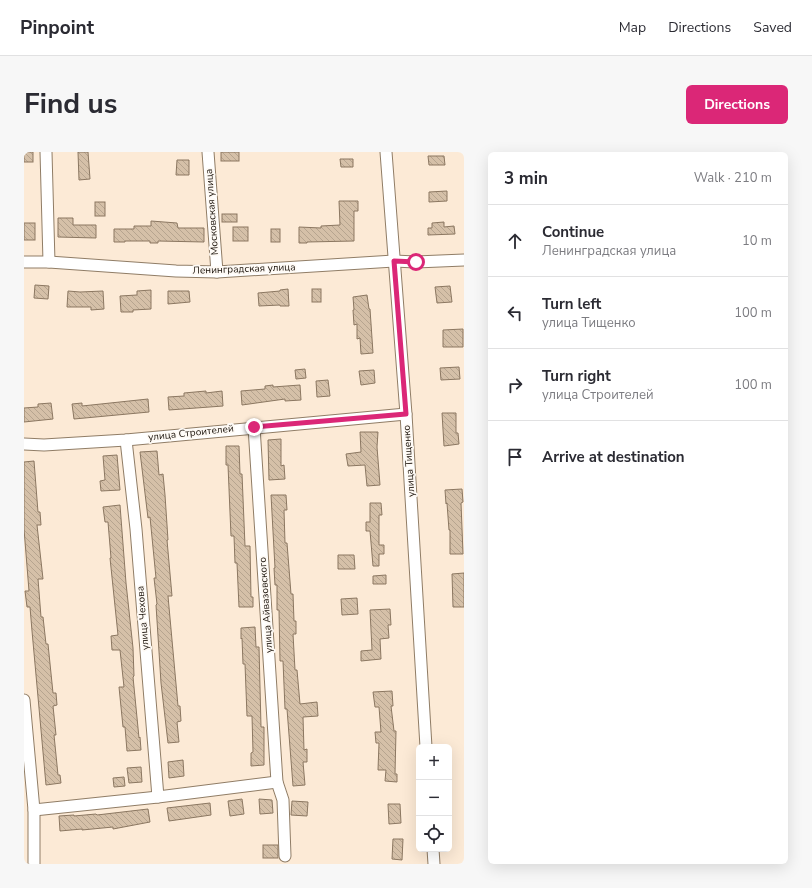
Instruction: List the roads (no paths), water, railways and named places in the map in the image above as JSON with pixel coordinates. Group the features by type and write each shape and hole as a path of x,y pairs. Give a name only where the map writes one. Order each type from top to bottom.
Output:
{"street":[{"path":"46,152 49,262"},
{"name":"Московская улица","path":"208,152 217,272"},
{"name":"улица Тищенко","path":"386,152 406,414 426,744"},
{"name":"Ленинградская улица","path":"24,262 49,262 176,271 217,272 394,261 416,262 464,260"},
{"name":"улица Строителей","path":"24,444 44,445 126,440 406,414"},
{"name":"улица Айвазовского","path":"254,427 278,782 283,800 285,856"},
{"name":"улица Чехова","path":"126,440 136,529 158,797"},
{"path":"24,700 34,810 34,864"},
{"path":"34,810 158,797 278,782"},
{"path":"433,852 434,864"}]}
